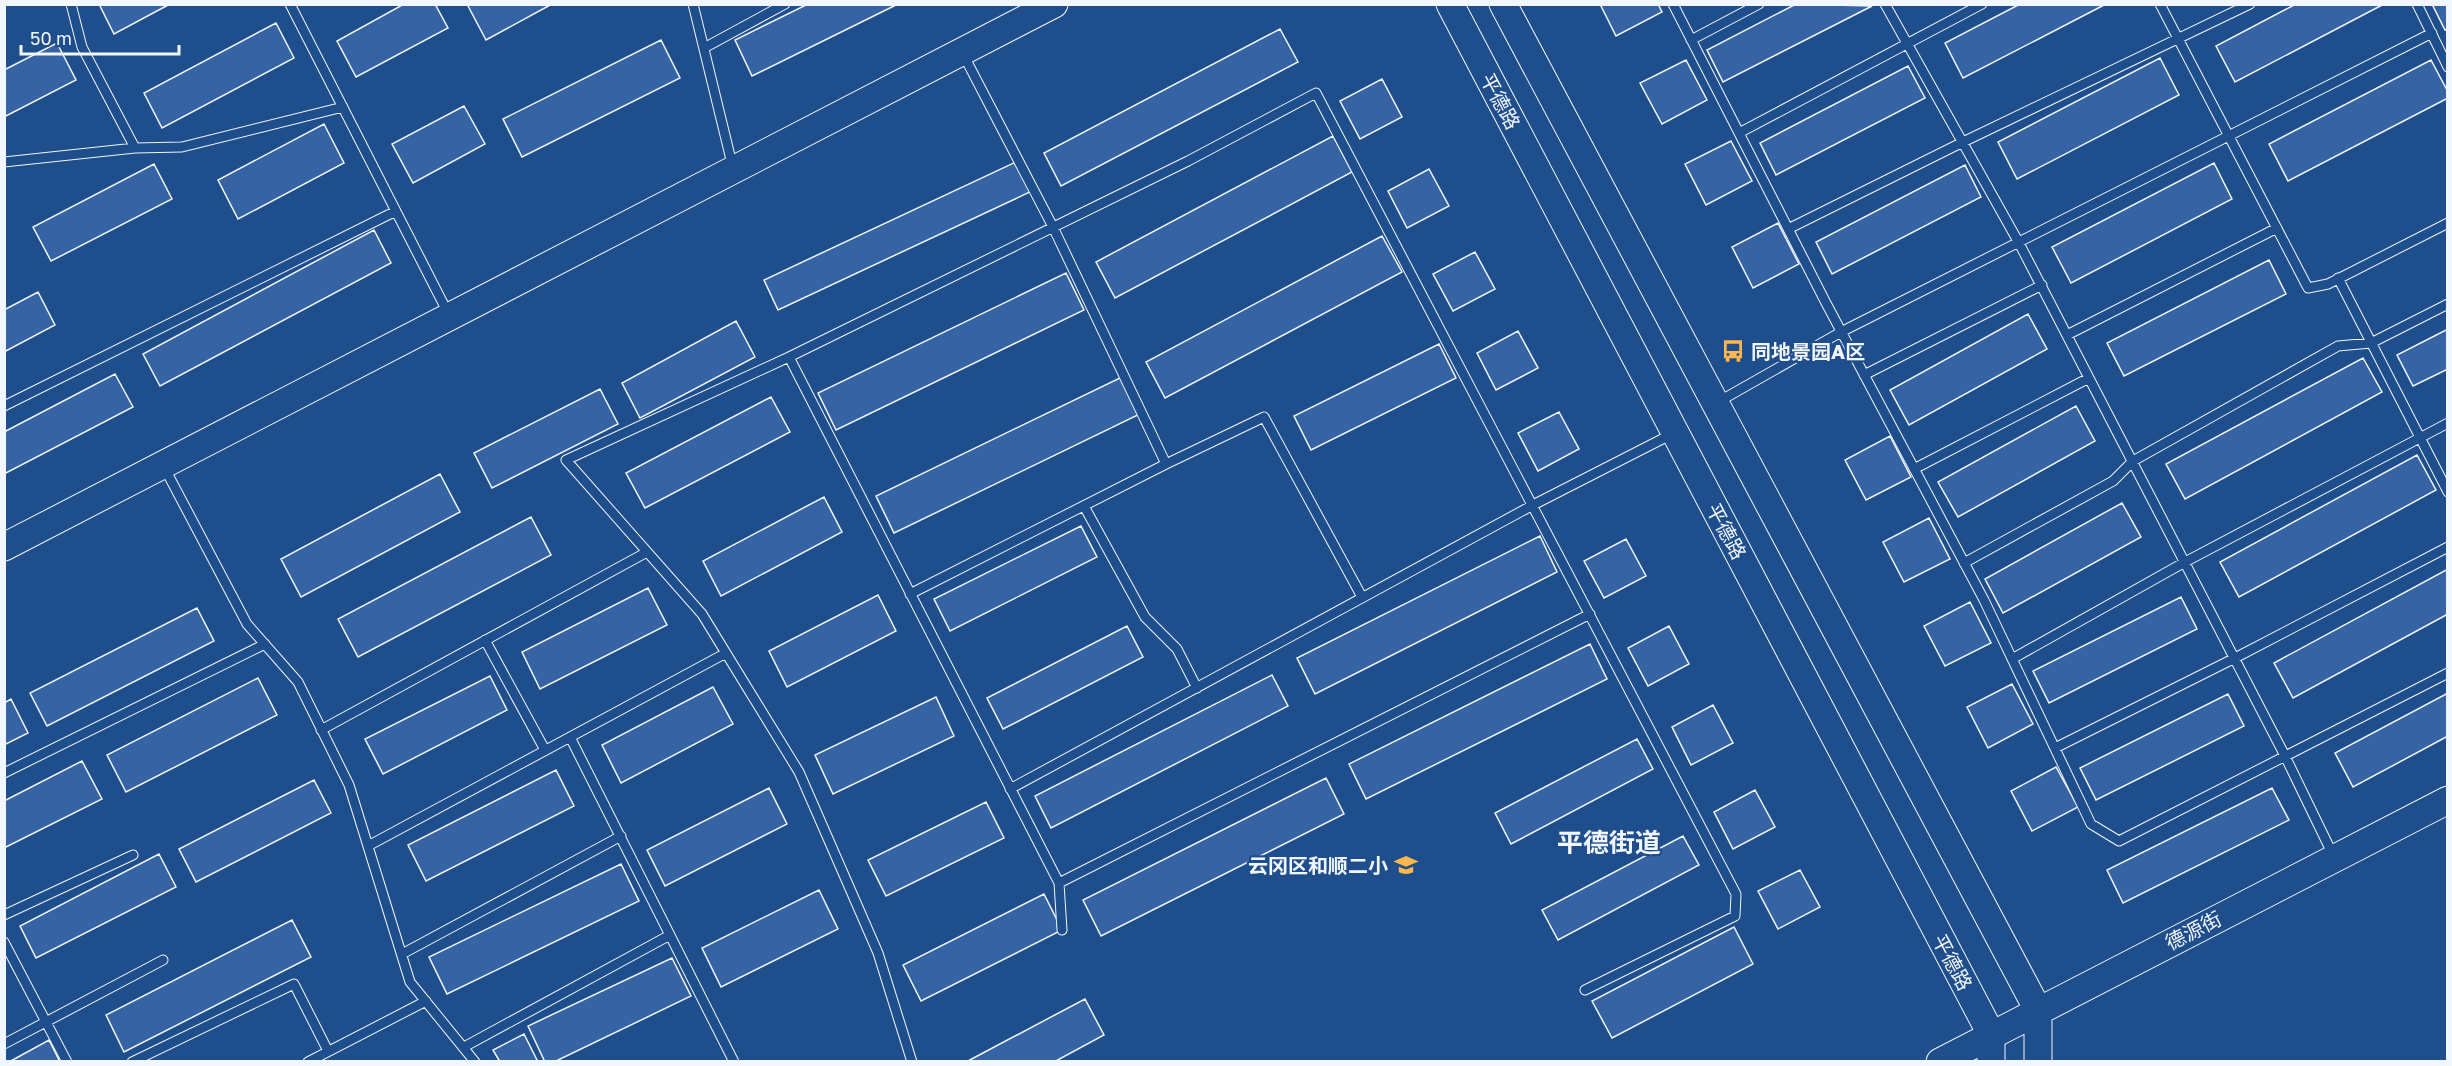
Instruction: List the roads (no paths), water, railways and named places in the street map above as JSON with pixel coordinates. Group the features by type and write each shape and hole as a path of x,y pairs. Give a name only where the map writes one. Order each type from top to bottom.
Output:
{"main road":[{"path":"4,547 1054,4"},
{"name":"平德路","path":"1450,4 1991,1035 1991,1062"},
{"path":"1503,4 2038,1010 2037,1062"},
{"name":"德源街","path":"1940,1062 2448,800"}],"lane":[{"path":"71,4 81,47 135,148"},
{"path":"290,4 450,316"},
{"path":"693,4 734,170"},
{"path":"704,48 785,4"},
{"path":"1673,4 1841,332 1964,563 2091,824 2119,841 2448,673"},
{"path":"1691,39 1759,4"},
{"path":"1885,4 2042,285 2235,658 2334,857"},
{"path":"1739,133 1982,4"},
{"path":"2160,4 2308,288 2338,278 2448,223"},
{"path":"1788,229 2250,4"},
{"path":"2417,4 2448,67"},
{"path":"1716,403 1841,332 2432,33"},
{"path":"962,52 1053,227 1166,464"},
{"path":"912,1062 878,953 799,772 702,614 566,460 789,357 1053,227 1316,93 1736,894 1735,916 1585,990"},
{"path":"4,162 135,148 182,147 343,107"},
{"path":"4,406 396,211"},
{"path":"2067,335 2277,228"},
{"path":"2338,278 2448,492"},
{"path":"1864,375 2042,285"},
{"path":"1964,563 2113,481 2133,461 2338,346 2371,343 2448,304"},
{"path":"789,357 1059,883 1062,930"},
{"path":"1914,469 2090,378"},
{"path":"910,594 1264,417 1362,597"},
{"path":"2012,659 2185,562 2448,423"},
{"path":"1010,789 1533,505 1675,432"},
{"path":"163,465 248,624 298,682 349,785 410,982 475,1062"},
{"path":"1084,506 1145,617 1177,649 1197,688"},
{"path":"2055,748 2235,658 2448,547"},
{"path":"321,730 647,552"},
{"path":"1059,883 1590,614"},
{"path":"485,640 545,750"},
{"path":"4,773 265,644"},
{"path":"368,846 726,653"},
{"path":"570,737 734,1062"},
{"path":"402,954 621,836"},
{"path":"4,915 133,855"},
{"path":"464,1047 670,935"},
{"path":"4,942 67,1062"},
{"path":"4,1044 163,960"},
{"path":"132,1062 294,984 328,1051"},
{"path":"309,1062 426,1001"}],"place":[{"name":"同地景园A区","path":"1733,351"},
{"name":"云冈区和顺二小","path":"1406,865"}],"district":[{"name":"平德街道","path":"1609,842"}]}
